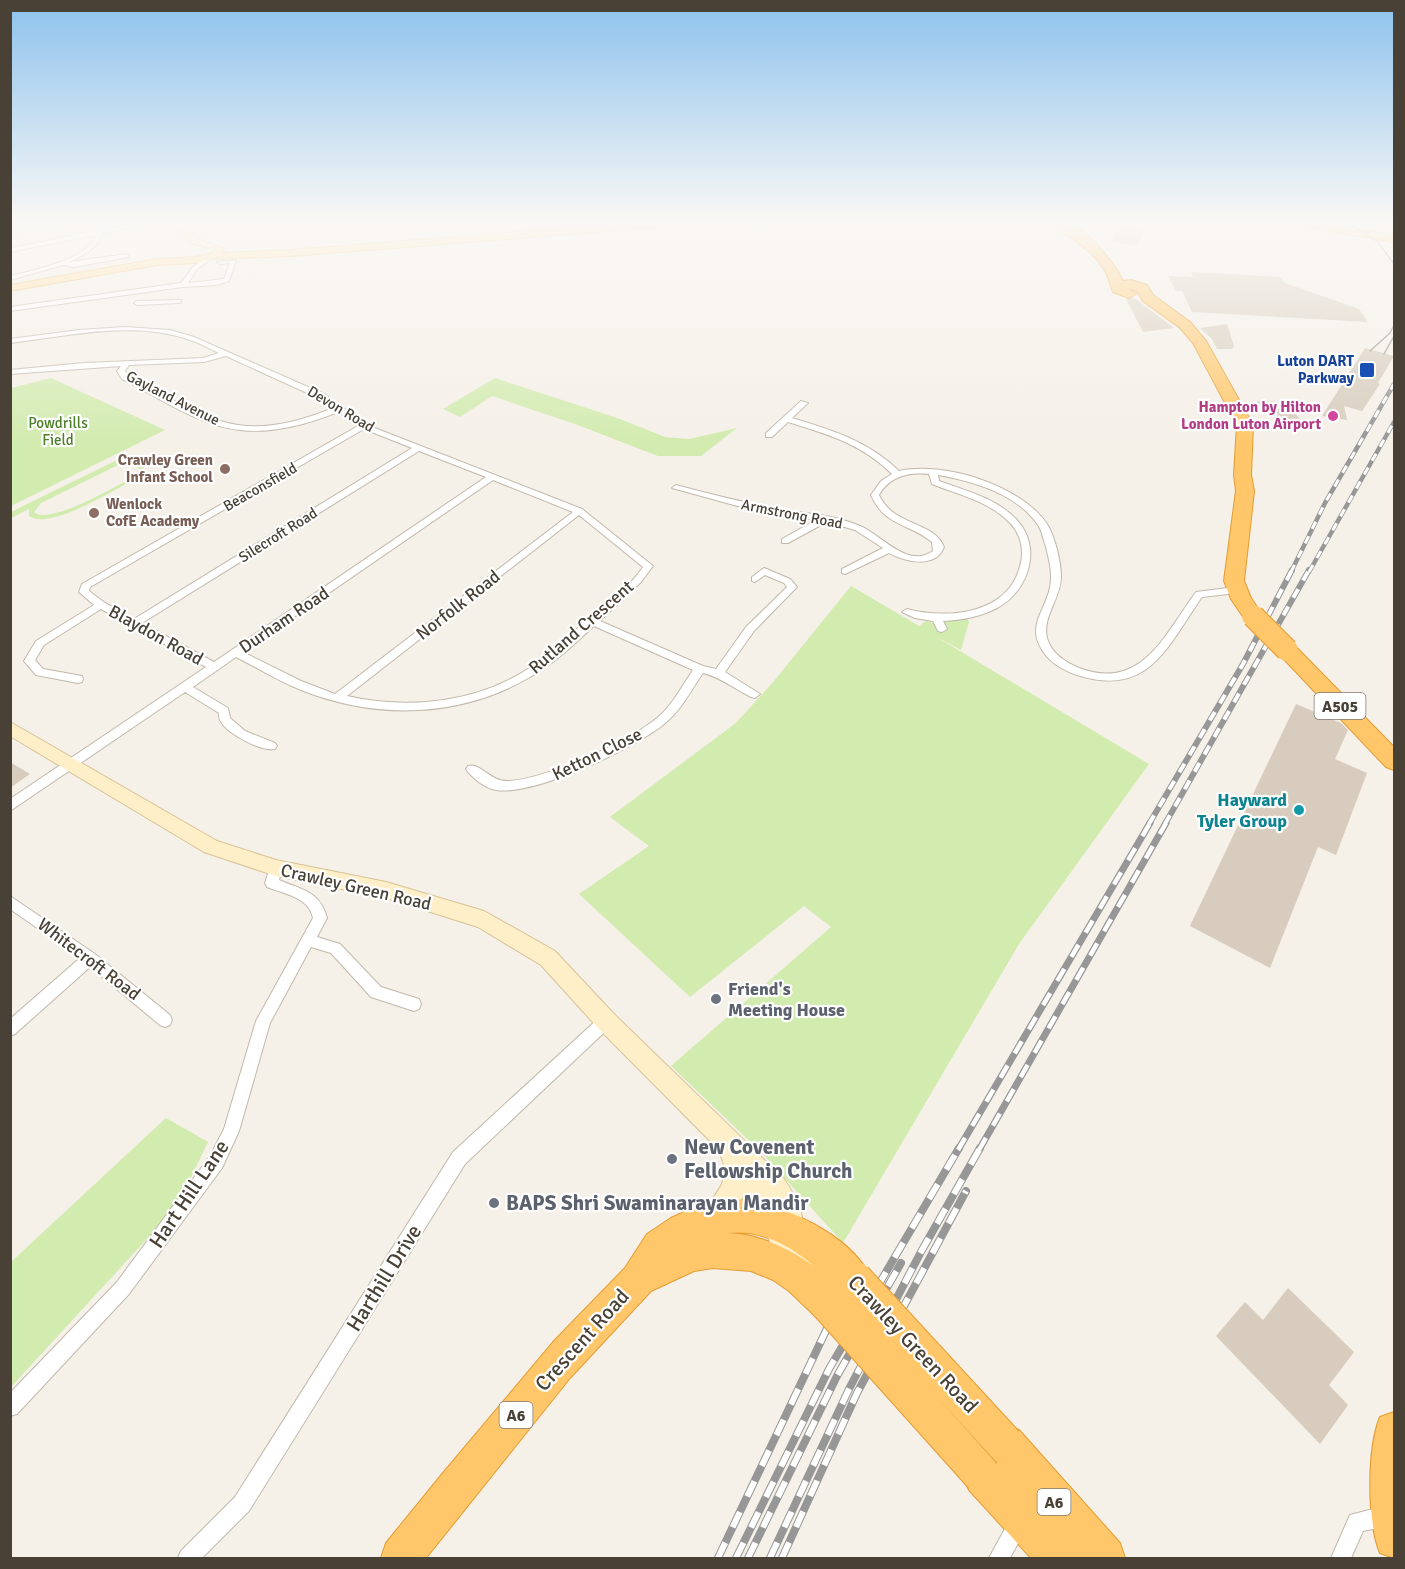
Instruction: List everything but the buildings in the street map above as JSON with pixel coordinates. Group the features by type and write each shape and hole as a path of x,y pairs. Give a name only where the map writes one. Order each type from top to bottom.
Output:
{"highway":[{"name":"A505","path":"1139,297 1190,332 1207,353 1245,425 1247,441 1243,483 1245,491 1234,581 1241,599 1253,616 1395,761"},
{"name":"A505","path":"1243,483 1235,488 1226,579 1228,591 1242,610 1253,616"},
{"name":"A6","path":"712,1219 746,1216 779,1237 834,1292"},
{"name":"Crescent Road","path":"401,1558 467,1473 559,1363 639,1278 649,1257 658,1247 686,1228 712,1219"},
{"name":"A6","path":"639,1278 676,1261 705,1252 733,1250 779,1237"},
{"name":"Crawley Green Road","path":"834,1292 1005,1444 1105,1558"},
{"name":"Crawley Green Road","path":"834,1292 983,1476 1058,1558"},
{"path":"1393,1532 1390,1465 1395,1431"}],"street":[{"path":"10,309 95,297"},
{"path":"138,303 179,301"},
{"name":"Devon Road","path":"10,341 137,328 174,332 309,390 364,426 579,511 648,566"},
{"path":"10,372 204,360 227,353"},
{"name":"Gayland Avenue","path":"126,364 121,375 220,423 238,428 286,424 339,410"},
{"path":"769,435 804,404"},
{"path":"787,419 860,443 879,455 897,474 933,472 961,477 991,487 1022,505 1040,521 1045,529 1056,567 1055,590 1042,623 1041,634 1047,650 1072,669 1084,674 1113,678 1138,672 1171,635 1199,594 1228,591"},
{"name":"Beaconsfield","path":"101,605 84,592 86,586 364,426"},
{"name":"Silecroft Road","path":"135,623 420,447"},
{"path":"908,612 938,618 983,610 1005,598 1017,583 1028,555 1023,533 1006,514 986,501 935,482 933,472"},
{"name":"Armstrong Road","path":"676,488 751,507 823,517 864,532 898,555 921,559 936,553 939,547 934,537 888,516 877,502 875,495 886,480 897,474"},
{"name":"Durham Road","path":"10,806 494,476"},
{"name":"Norfolk Road","path":"337,698 579,511"},
{"path":"785,541 818,524 823,517"},
{"path":"845,572 889,549"},
{"name":"Rutland Crescent","path":"236,653 305,687 337,698 372,706 413,708 454,703 492,692 526,675 554,655 648,566"},
{"path":"719,673 750,629 792,587 787,581 764,571 755,579"},
{"name":"Blaydon Road","path":"78,679 40,672 29,661 40,643 101,605 215,667"},
{"path":"938,618 942,629"},
{"path":"592,621 700,669 719,673 727,680 755,694"},
{"name":"Ketton Close","path":"472,769 496,786 527,784 551,777 631,740 661,721 700,669"},
{"path":"186,688 224,711 225,720 241,734 270,746"},
{"name":"Crawley Green Road","path":"10,728 211,847 276,868 386,890 484,920 548,958 606,1021 775,1188 788,1206 779,1237"},
{"name":"Hart Hill Lane","path":"10,1407 123,1288 216,1162 231,1131 263,1022 320,918 320,910 313,900 272,883 276,868"},
{"name":"Whitecroft Road","path":"11,902 90,958 165,1020"},
{"path":"307,940 335,948 376,992 414,1004"},
{"path":"10,1029 90,958"},
{"name":"Harthill Drive","path":"188,1558 242,1504 459,1158 606,1021"},
{"name":"Crawley Green Road","path":"722,1136 779,1237"},
{"path":"712,1219 722,1210 733,1192 736,1162"},
{"path":"1341,1558 1357,1522 1373,1519 1393,1532"},
{"path":"999,1558 1021,1520"}],"green space":[{"name":"Powdrills Field","path":"51,378 165,430 11,506 11,388"},
{"path":"495,378 620,419 665,437 689,439 737,428 701,456 658,456 575,424 492,396 460,417 443,409"},
{"path":"119,459 140,463 144,466 144,472 137,478 67,513 39,519 29,516 29,509 11,518 11,512","holes":["131,464 140,469 136,475 84,503 54,514 42,515 34,512 41,503 116,466"]},
{"path":"851,586 919,626 926,621 945,626 945,621 967,618 969,622 961,650 933,635 1149,764 1019,944 843,1243 761,1152 671,1066 831,927 804,906 690,997 579,894 649,846 610,817 736,723 774,681"},
{"path":"166,1118 208,1142 177,1206 11,1387 11,1262"}],"tram line":[{"path":"1370,351 1390,333 1394,325"},
{"path":"1384,354 1394,336"}],"railway":[{"path":"1292,571 1325,503 1394,384"},
{"path":"1309,572 1394,422"},
{"path":"1165,824 1309,570"},
{"path":"1149,824 1243,664 1292,571"},
{"path":"958,1150 1150,823"},
{"path":"979,1150 1166,823"},
{"path":"736,1558 829,1369 959,1148"},
{"path":"770,1558 850,1387 922,1250 980,1148"},
{"path":"782,1558 857,1393 966,1191"},
{"path":"748,1558 837,1376 901,1263"},
{"path":"718,1558 832,1318"}],"place":[{"name":"Luton DART Parkway","path":"1367,370"},
{"name":"Hampton by Hilton London Luton Airport","path":"1333,416"},
{"name":"Crawley Green Infant School","path":"225,469"},
{"name":"Wenlock CofE Academy","path":"94,513"},
{"name":"Hayward Tyler Group","path":"1299,810"},
{"name":"Friend's Meeting House","path":"716,999"},
{"name":"New Covenent Fellowship Church","path":"672,1159"},
{"name":"BAPS Shri Swaminarayan Mandir","path":"494,1203"}]}
